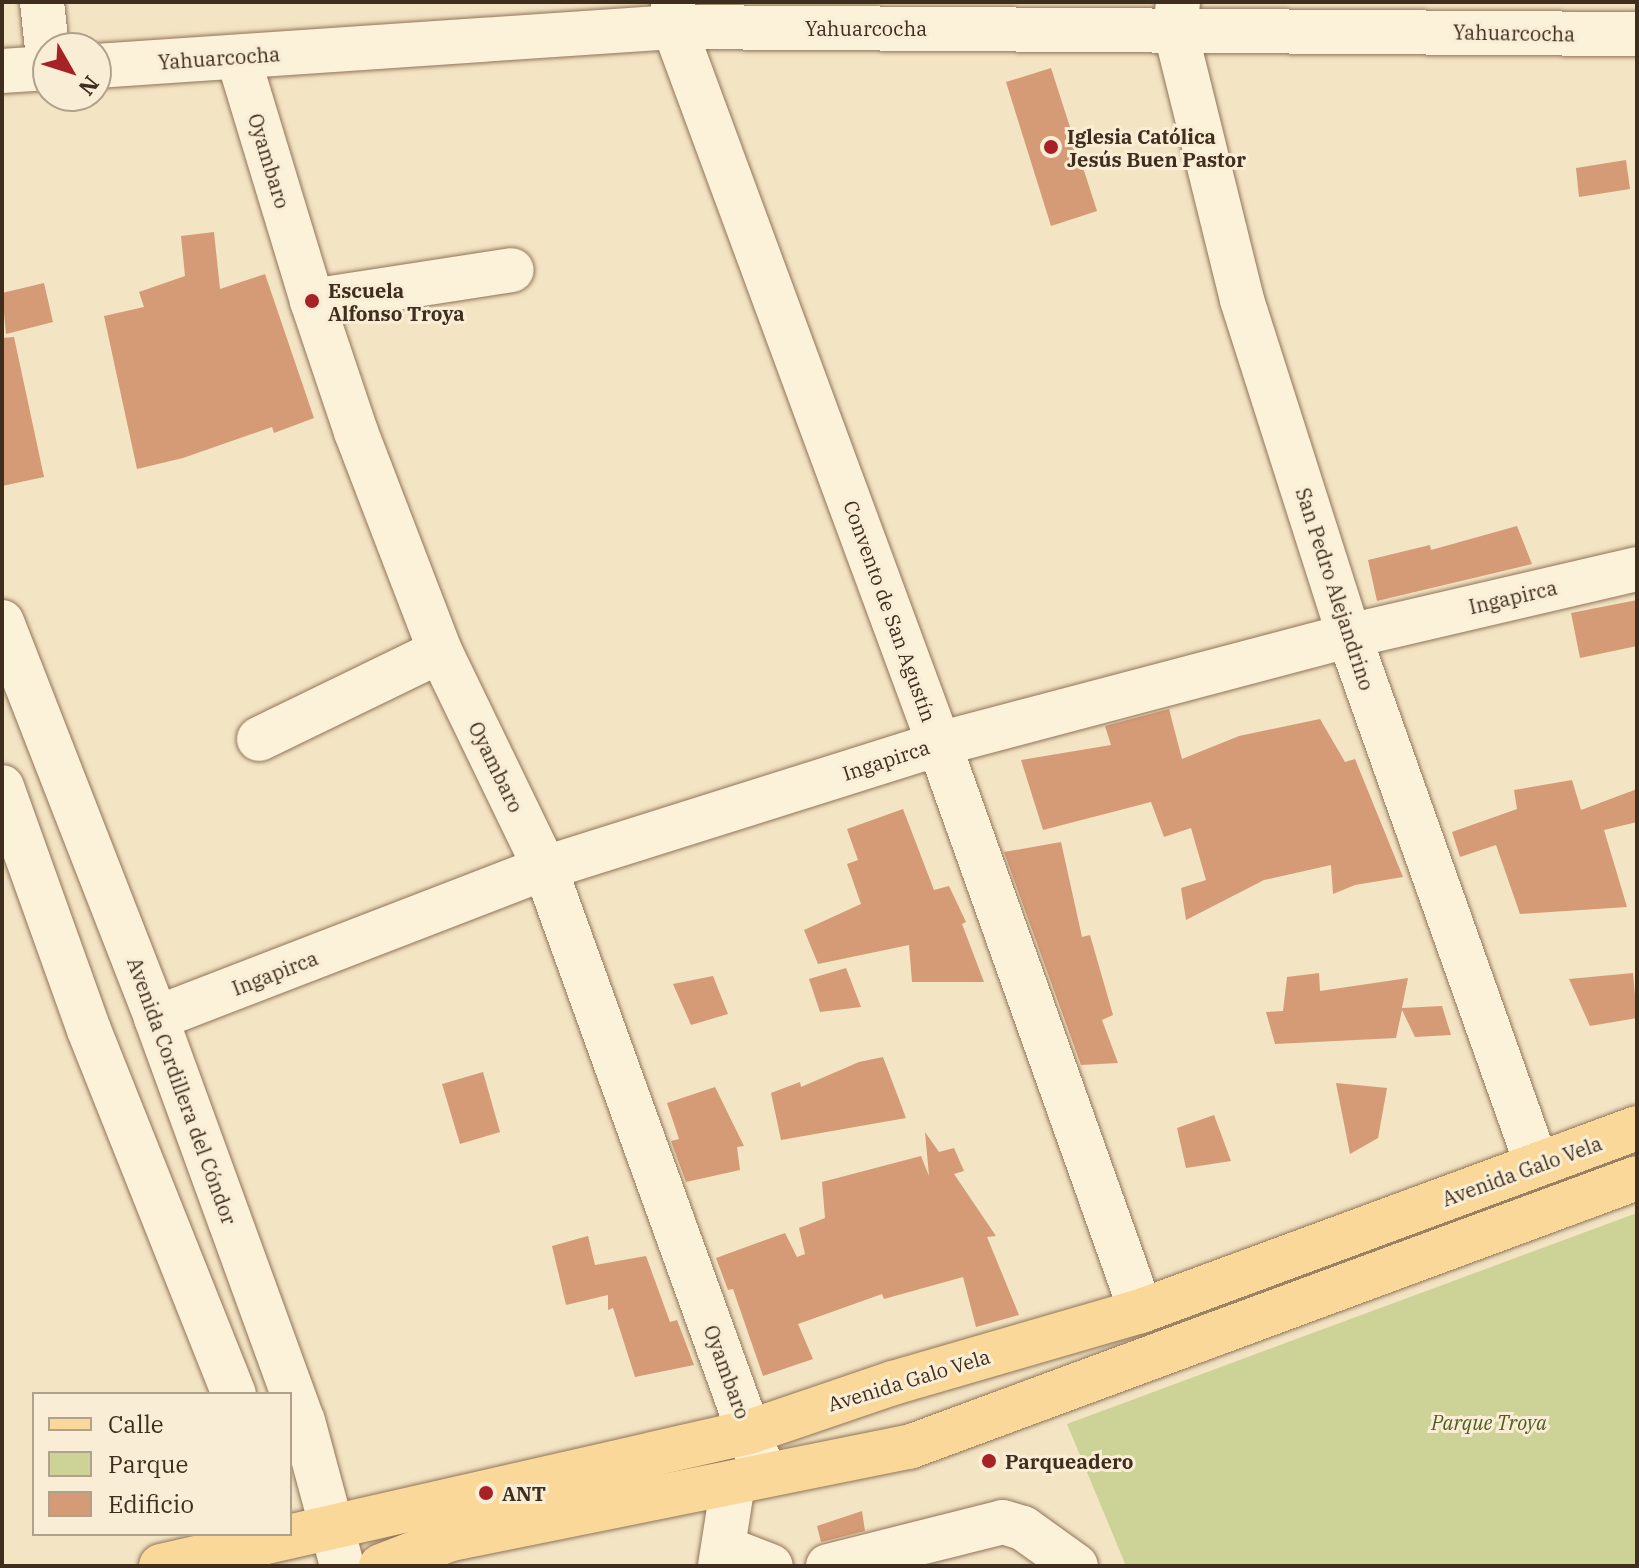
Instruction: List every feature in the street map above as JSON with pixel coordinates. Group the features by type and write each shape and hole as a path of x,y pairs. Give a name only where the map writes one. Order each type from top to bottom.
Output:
{"main road":[{"name":"Avenida Galo Vela","path":"161,1566 283,1546 337,1546 749,1432 893,1383 1141,1311 1637,1128"},
{"path":"381,1566 451,1539 909,1447 1637,1178"}],"street":[{"path":"42,2 45,32"},
{"name":"Yahuarcocha","path":"112,65 238,57 674,14 1176,16 1637,34"},
{"name":"Convento de San Agustín","path":"674,14 1141,1311"},
{"name":"San Pedro Alejandrino","path":"1176,16 1242,300 1349,636 1537,1165"},
{"name":"Oyambaro","path":"238,57 312,301 356,432 440,651 545,868 749,1432 748,1479"},
{"path":"2,71 32,69"},
{"path":"312,301 512,270"},
{"name":"Ingapirca","path":"156,1018 545,868 939,744 1349,636 1637,569"},
{"name":"Avenida Cordillera del Cóndor","path":"2,622 156,1018 303,1421 337,1546"},
{"path":"259,739 440,651"},
{"path":"2,787 89,1030 233,1392"},
{"path":"748,1479 722,1557 771,1566"},
{"path":"828,1566 1003,1522 1023,1528 1076,1566"}],"green space":[{"name":"Parque Troya","path":"1637,1213 1637,1566 1126,1566 1067,1424"}],"building":[{"name":"Iglesia Católica Jesús Buen Pastor","path":"1051,68 1097,211 1051,226 1006,82"},
{"path":"1626,160 1630,189 1579,197 1576,168"},
{"path":"214,232 220,289 265,274 314,418 274,433 272,427 183,458 137,469 104,316 144,307 139,292 185,276 181,236"},
{"path":"44,283 53,322 6,334 2,293"},
{"path":"14,337 44,477 2,486 2,338"},
{"path":"1517,526 1532,564 1377,601 1368,560 1430,545 1431,550"},
{"path":"1637,600 1637,646 1580,658 1571,613"},
{"path":"1169,709 1182,759 1239,736 1320,719 1345,762 1355,759 1403,877 1355,885 1333,894 1331,865 1264,880 1186,920 1181,888 1206,880 1191,828 1164,837 1151,802 1043,830 1021,760 1111,745 1105,726"},
{"path":"1572,780 1581,810 1637,789 1637,822 1604,830 1627,907 1520,914 1496,845 1460,857 1452,832 1517,809 1514,790"},
{"path":"903,809 934,890 949,886 966,922 962,924 984,982 912,982 909,945 818,964 804,930 861,904 847,864 858,860 847,829"},
{"path":"1061,842 1082,937 1090,935 1113,1015 1102,1020 1118,1063 1081,1065 1004,852"},
{"path":"846,968 861,1007 820,1012 809,979"},
{"path":"1319,973 1320,991 1408,978 1402,1008 1442,1006 1451,1035 1415,1037 1402,1010 1396,1038 1275,1044 1266,1012 1283,1011 1287,977"},
{"path":"1633,973 1637,1018 1590,1026 1569,979"},
{"path":"713,976 728,1014 691,1025 673,984"},
{"path":"883,1057 906,1118 781,1140 771,1093 800,1082 801,1087 859,1062"},
{"path":"483,1072 500,1132 460,1144 442,1084"},
{"path":"1336,1083 1387,1088 1378,1138 1350,1154"},
{"path":"715,1087 744,1146 737,1147 740,1170 686,1182 671,1141 679,1139 667,1103"},
{"path":"1214,1115 1231,1161 1186,1168 1177,1128"},
{"path":"925,1132 939,1152 954,1148 964,1171 954,1174 996,1236 987,1237 1019,1315 976,1327 963,1277 884,1299 882,1294 798,1324 813,1359 763,1376 733,1289 728,1290 716,1258 785,1233 797,1257 805,1254 799,1228 825,1218 822,1182 921,1156 929,1176"},
{"path":"588,1236 595,1265 646,1256 670,1322 677,1320 694,1365 635,1377 613,1308 608,1310 608,1295 566,1305 552,1246"},
{"path":"862,1511 865,1531 821,1542 817,1526"}],"place":[{"name":"Iglesia Católica Jesús Buen Pastor","path":"1051,147"},
{"name":"Escuela Alfonso Troya","path":"312,301"},
{"name":"Parqueadero","path":"989,1461"},
{"name":"ANT","path":"486,1493"}]}
